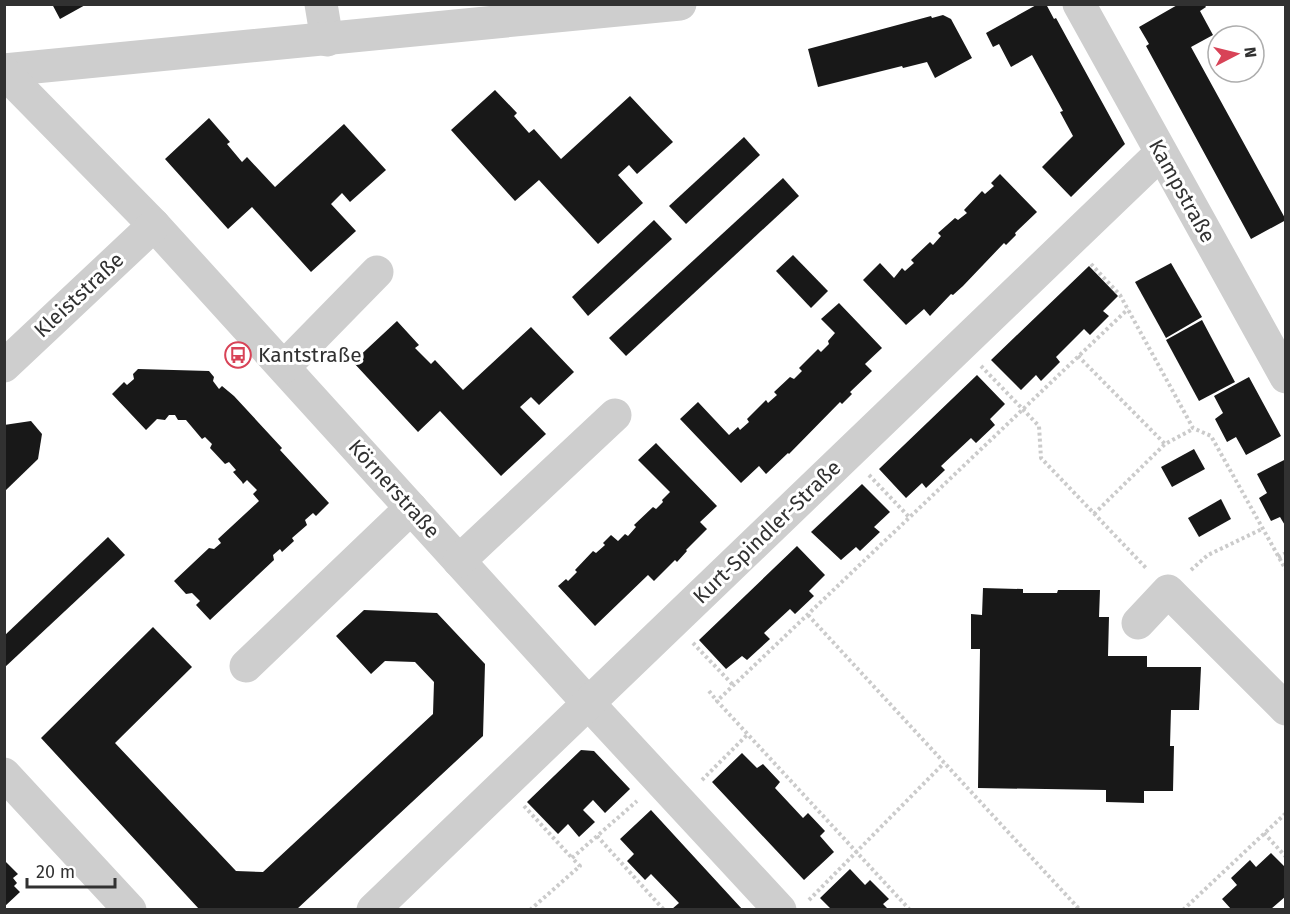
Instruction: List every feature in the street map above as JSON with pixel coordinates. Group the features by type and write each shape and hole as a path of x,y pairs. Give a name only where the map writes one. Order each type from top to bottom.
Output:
{"street":[{"path":"321,4 327,40"},
{"path":"4,71 680,4"},
{"name":"Kampstraße","path":"1079,4 1284,370"},
{"name":"Körnerstraße","path":"4,71 154,225 670,791 794,905"},
{"name":"Kurt-Spindler-Straße","path":"373,909 1161,153"},
{"name":"Kleiststraße","path":"4,366 154,225"},
{"path":"284,367 377,272"},
{"path":"459,561 615,415"},
{"path":"246,666 411,507"},
{"path":"1138,623 1167,591 1286,709"},
{"path":"4,774 130,909"}],"path":[{"path":"1070,242 1120,295 1193,428 1211,436 1286,570"},
{"path":"717,701 1128,309"},
{"path":"962,345 1039,426 1041,458 1167,591 1208,555 1262,529"},
{"path":"1078,356 1165,444"},
{"path":"1094,514 1165,444 1193,428"},
{"path":"849,454 910,518"},
{"path":"1278,557 1286,553"},
{"path":"808,615 1080,909"},
{"path":"674,622 734,686"},
{"path":"709,691 910,909"},
{"path":"572,858 597,836 670,791 748,734"},
{"path":"794,905 857,852 944,763"},
{"path":"504,784 580,866 530,909"},
{"path":"1183,909 1286,813"},
{"path":"1264,833 1286,857"},
{"path":"597,836 664,909"}],"building":[{"path":"52,4 87,4 60,19"},
{"path":"1038,4 1046,4 1054,19 1056,18 1125,144 1071,197 1042,167 1073,136 1060,112 1063,111 1032,55 1011,67 999,44 993,47 986,33"},
{"path":"1179,4 1204,4 1206,7 1200,11 1207,24 1206,39 1191,47 1206,74 1206,84 1211,84 1286,220 1251,239 1146,46 1149,44 1139,27"},
{"path":"943,15 951,19 972,58 935,78 927,62 818,87 808,49 931,16 932,18"},
{"path":"495,90 517,113 514,116 529,133 534,129 561,159 630,96 673,142 637,174 629,165 618,175 643,203 598,244 539,180 515,201 451,130"},
{"path":"209,118 230,142 227,144 242,162 247,157 275,187 344,124 386,170 350,202 342,193 331,204 356,231 311,272 252,207 228,229 165,159"},
{"path":"744,137 760,155 686,224 669,206"},
{"path":"1000,174 1037,212 1006,245 1004,243 963,286 953,295 951,294 930,316 924,309 906,325 863,280 880,263 894,278 902,268 905,271 914,263 911,260 930,242 933,245 941,236 938,233 955,218 958,220 967,213 964,210 982,191 985,194 994,186 991,183"},
{"path":"783,178 799,196 626,356 609,338"},
{"path":"654,220 672,239 588,316 572,297"},
{"path":"793,255 828,291 811,308 776,271"},
{"path":"1171,263 1202,317 1166,338 1135,282"},
{"path":"1089,266 1118,296 1103,311 1109,316 1090,335 1084,329 1056,357 1060,362 1041,381 1036,375 1021,390 991,360"},
{"path":"839,303 882,348 865,364 872,371 850,392 852,394 842,404 840,402 766,474 759,466 741,483 680,419 698,402 729,435 738,427 740,430 749,422 747,419 766,400 768,403 777,395 774,392 790,377 794,379 802,371 799,368 818,349 821,352 829,344 828,341 835,333 821,319"},
{"path":"1202,320 1235,382 1199,401 1166,340"},
{"path":"397,321 419,345 415,348 431,364 435,360 463,390 531,327 574,372 539,405 531,397 520,407 546,434 501,476 440,411 418,432 353,362"},
{"path":"138,369 209,371 219,389 222,386 234,396 329,503 316,516 313,513 305,520 307,525 292,538 294,541 282,552 280,549 273,555 274,560 210,620 196,605 200,601 192,593 186,594 174,581 209,548 214,549 221,543 218,539 259,501 253,494 257,490 247,480 243,484 233,472 236,470 229,462 225,464 210,448 212,444 205,437 202,439 186,420 178,420 175,415 169,415 165,420 157,419 146,430 112,394 124,382 127,385 134,379 133,374"},
{"path":"977,375 1005,404 990,419 995,425 976,443 971,438 941,466 945,470 926,488 922,483 906,498 879,469"},
{"path":"1249,377 1281,436 1246,455 1236,437 1227,442 1215,419 1223,413 1214,396"},
{"path":"31,421 42,434 38,459 4,492 4,425"},
{"path":"656,443 717,506 700,522 707,529 677,562 675,560 654,581 648,575 595,626 558,586 566,579 568,581 593,551 596,553 605,545 603,543 611,535 618,541 625,534 628,536 636,527 634,525 653,507 656,509 670,492 638,460"},
{"path":"1194,449 1205,469 1172,487 1161,467"},
{"path":"1286,459 1286,527 1280,517 1271,521 1259,498 1267,493 1257,474"},
{"path":"862,484 890,512 874,527 880,532 860,551 856,547 841,560 811,532"},
{"path":"1221,499 1231,519 1199,537 1188,518"},
{"path":"108,537 125,555 4,668 4,636"},
{"path":"797,546 825,575 809,591 814,596 795,614 790,609 764,633 770,639 747,660 742,656 726,669 699,640"},
{"path":"983,588 1023,589 1023,593 1100,590 1099,617 1109,617 1108,656 1147,656 1147,667 1201,667 1199,710 1171,710 1170,746 1174,746 1173,791 1144,791 1144,803 1106,802 1106,790 978,788 980,649 971,649 971,614 982,615"},
{"path":"364,610 437,613 485,664 483,736 297,909 199,909 41,738 153,627 192,667 115,743 236,871 263,872 433,714 434,682 415,662 385,661 371,674 336,636"},
{"path":"581,750 594,751 630,789 605,813 593,800 583,810 595,822 579,837 568,824 558,834 527,802"},
{"path":"742,753 757,768 763,764 780,782 775,788 803,818 808,813 825,831 820,836 834,852 804,880 712,782"},
{"path":"651,810 742,909 672,909 679,903 651,874 645,880 627,861 634,854 620,839"},
{"path":"1271,853 1286,868 1286,896 1271,909 1231,909 1222,899 1237,885 1231,878 1250,860 1256,867"},
{"path":"4,860 18,874 13,878 17,883 14,886 20,892 4,907"},
{"path":"850,869 865,885 870,880 889,899 883,904 888,909 831,909 820,898"}],"place":[{"name":"Kantstraße","path":"238,355"}]}
